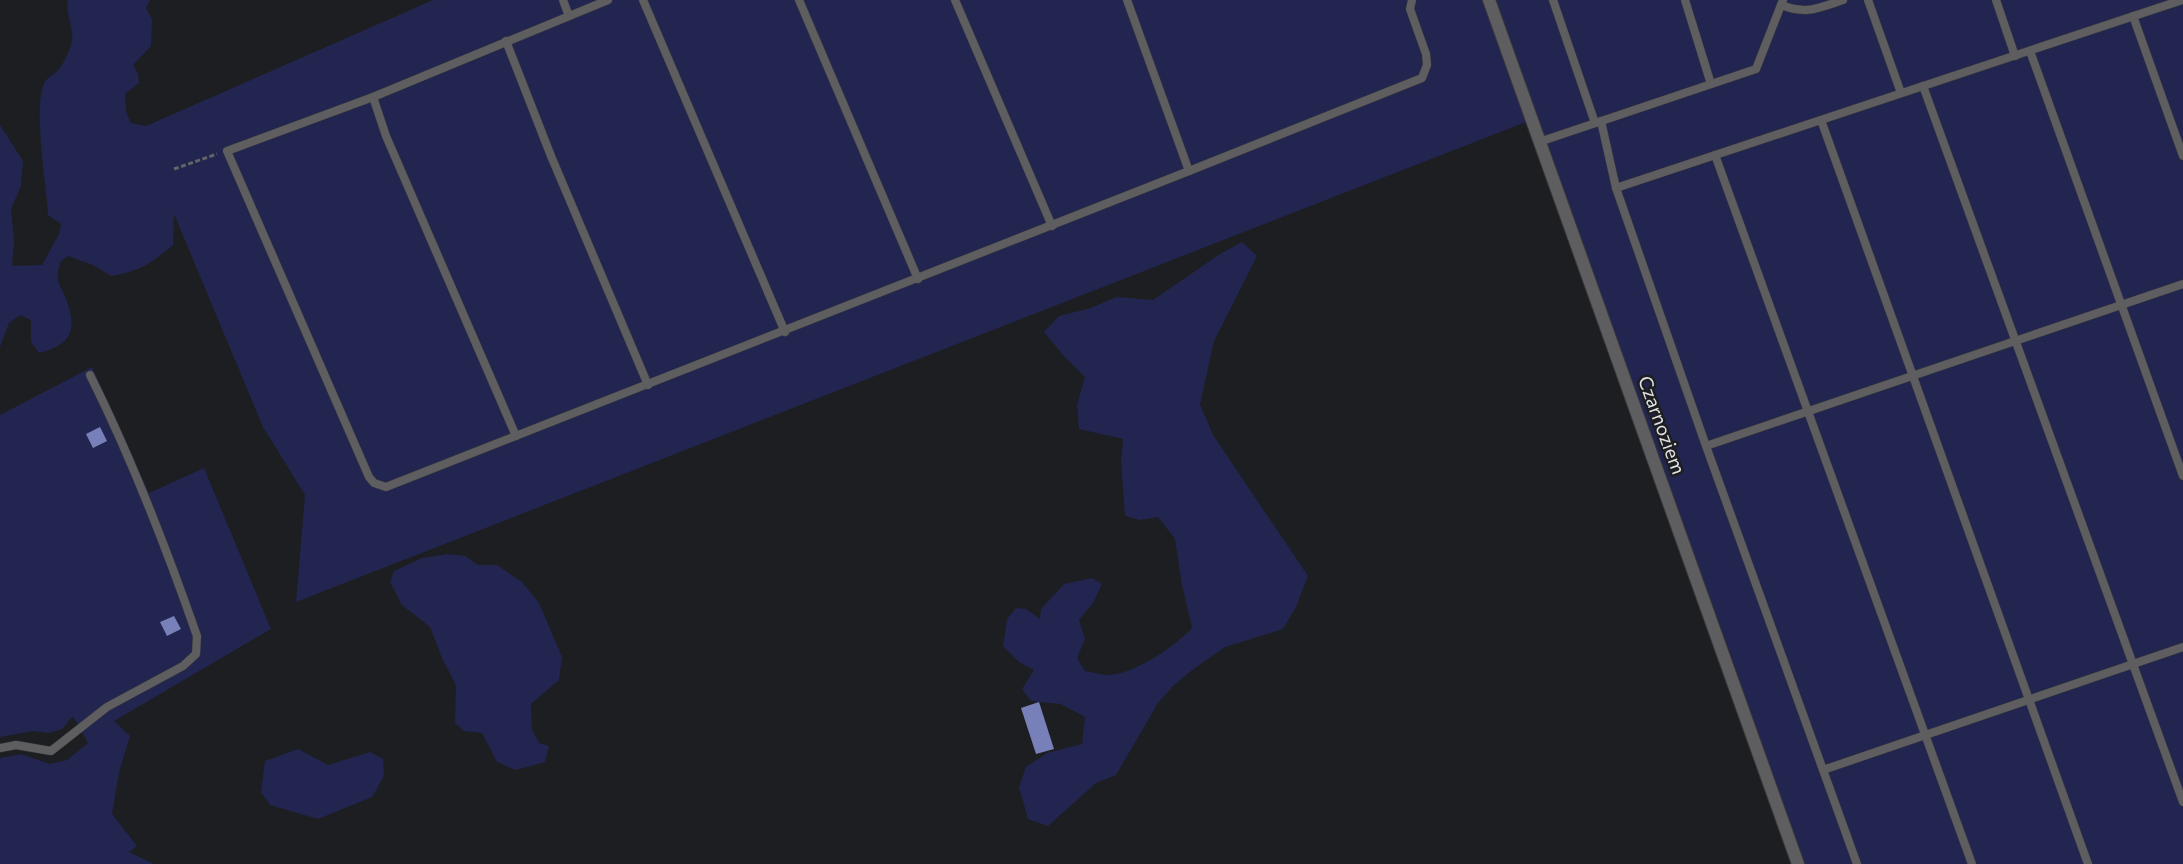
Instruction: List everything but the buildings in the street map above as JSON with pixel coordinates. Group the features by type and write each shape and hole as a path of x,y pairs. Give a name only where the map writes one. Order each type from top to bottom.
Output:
{"street":[{"name":"Czarnoziem","path":"1489,0 1538,142 1657,465 1798,864"}],"lane":[{"path":"563,0 569,16"},
{"path":"608,0 373,97 227,151 369,477 374,483 386,487 785,332 1422,78 1427,65 1410,10 1412,0"},
{"path":"643,0 785,332"},
{"path":"799,0 918,279"},
{"path":"955,0 1052,226"},
{"path":"1127,0 1189,171"},
{"path":"1553,0 1598,122 1616,188 1706,446 1857,864"},
{"path":"1685,0 1711,84"},
{"path":"1538,142 1756,69 1782,3 1798,11 1812,10 1843,0"},
{"path":"1868,0 1901,93"},
{"path":"1996,0 2015,56"},
{"path":"1616,188 2030,51 2133,16 2163,3 2182,0"},
{"path":"2133,16 2183,156"},
{"path":"506,41 551,156 648,385"},
{"path":"2030,51 2183,476"},
{"path":"1923,86 2183,802"},
{"path":"373,97 386,136 516,436"},
{"path":"1821,120 2088,864"},
{"path":"1715,155 1972,864"},
{"path":"1706,446 2183,284"},
{"path":"0,748 16,745 51,751 108,708 183,666 196,654 197,636 157,527 124,443 90,375"},
{"path":"1823,770 2133,666 2183,647"}],"path":[{"path":"174,169 227,151"}],"shaded area":[{"path":"68,0 150,0 146,8 152,19 151,46 133,65 138,74 139,83 125,94 126,112 131,123 146,126 433,0 2183,0 2183,864 1803,864 1733,661 1536,118 296,602 305,495 263,427 174,214 173,245 151,262 138,269 111,276 93,265 68,256 60,262 58,281 70,310 71,319 71,328 65,341 50,350 39,353 31,342 31,320 20,315 9,323 0,347 0,125 23,161 21,186 11,209 14,240 12,266 42,265 59,234 61,224 48,215 41,146 41,92 45,82 61,67 71,45 72,34 67,6"},
{"path":"1242,242 1257,256 1214,341 1200,404 1213,435 1308,576 1296,607 1283,629 1225,647 1173,686 1158,703 1116,775 1096,783 1048,826 1028,819 1019,787 1026,767 1047,753 1082,744 1085,717 1061,704 1031,701 1022,689 1034,670 1019,662 1003,646 1007,619 1016,608 1026,609 1040,619 1041,609 1064,584 1092,578 1102,584 1093,603 1079,620 1085,639 1077,658 1085,671 1105,675 1119,673 1142,665 1165,651 1192,628 1182,585 1175,539 1158,517 1140,520 1125,516 1121,462 1123,439 1079,429 1077,405 1085,377 1044,332 1059,316 1091,308 1116,297 1153,300 1220,254"},
{"path":"92,367 149,493 204,468 271,629 114,721 130,736 119,772 112,814 137,846 129,852 154,864 0,864 0,758 21,754 50,764 67,760 88,743 73,716 62,729 49,733 33,731 0,737 0,415"},
{"path":"448,554 465,556 478,565 497,565 522,582 539,603 562,657 559,680 531,704 532,730 539,743 549,746 545,762 516,770 497,762 482,733 464,731 455,723 456,685 442,658 430,627 402,605 390,582 394,571 422,558"},
{"path":"298,749 328,765 370,752 383,759 384,776 372,797 318,819 270,805 261,792 265,761"}]}
